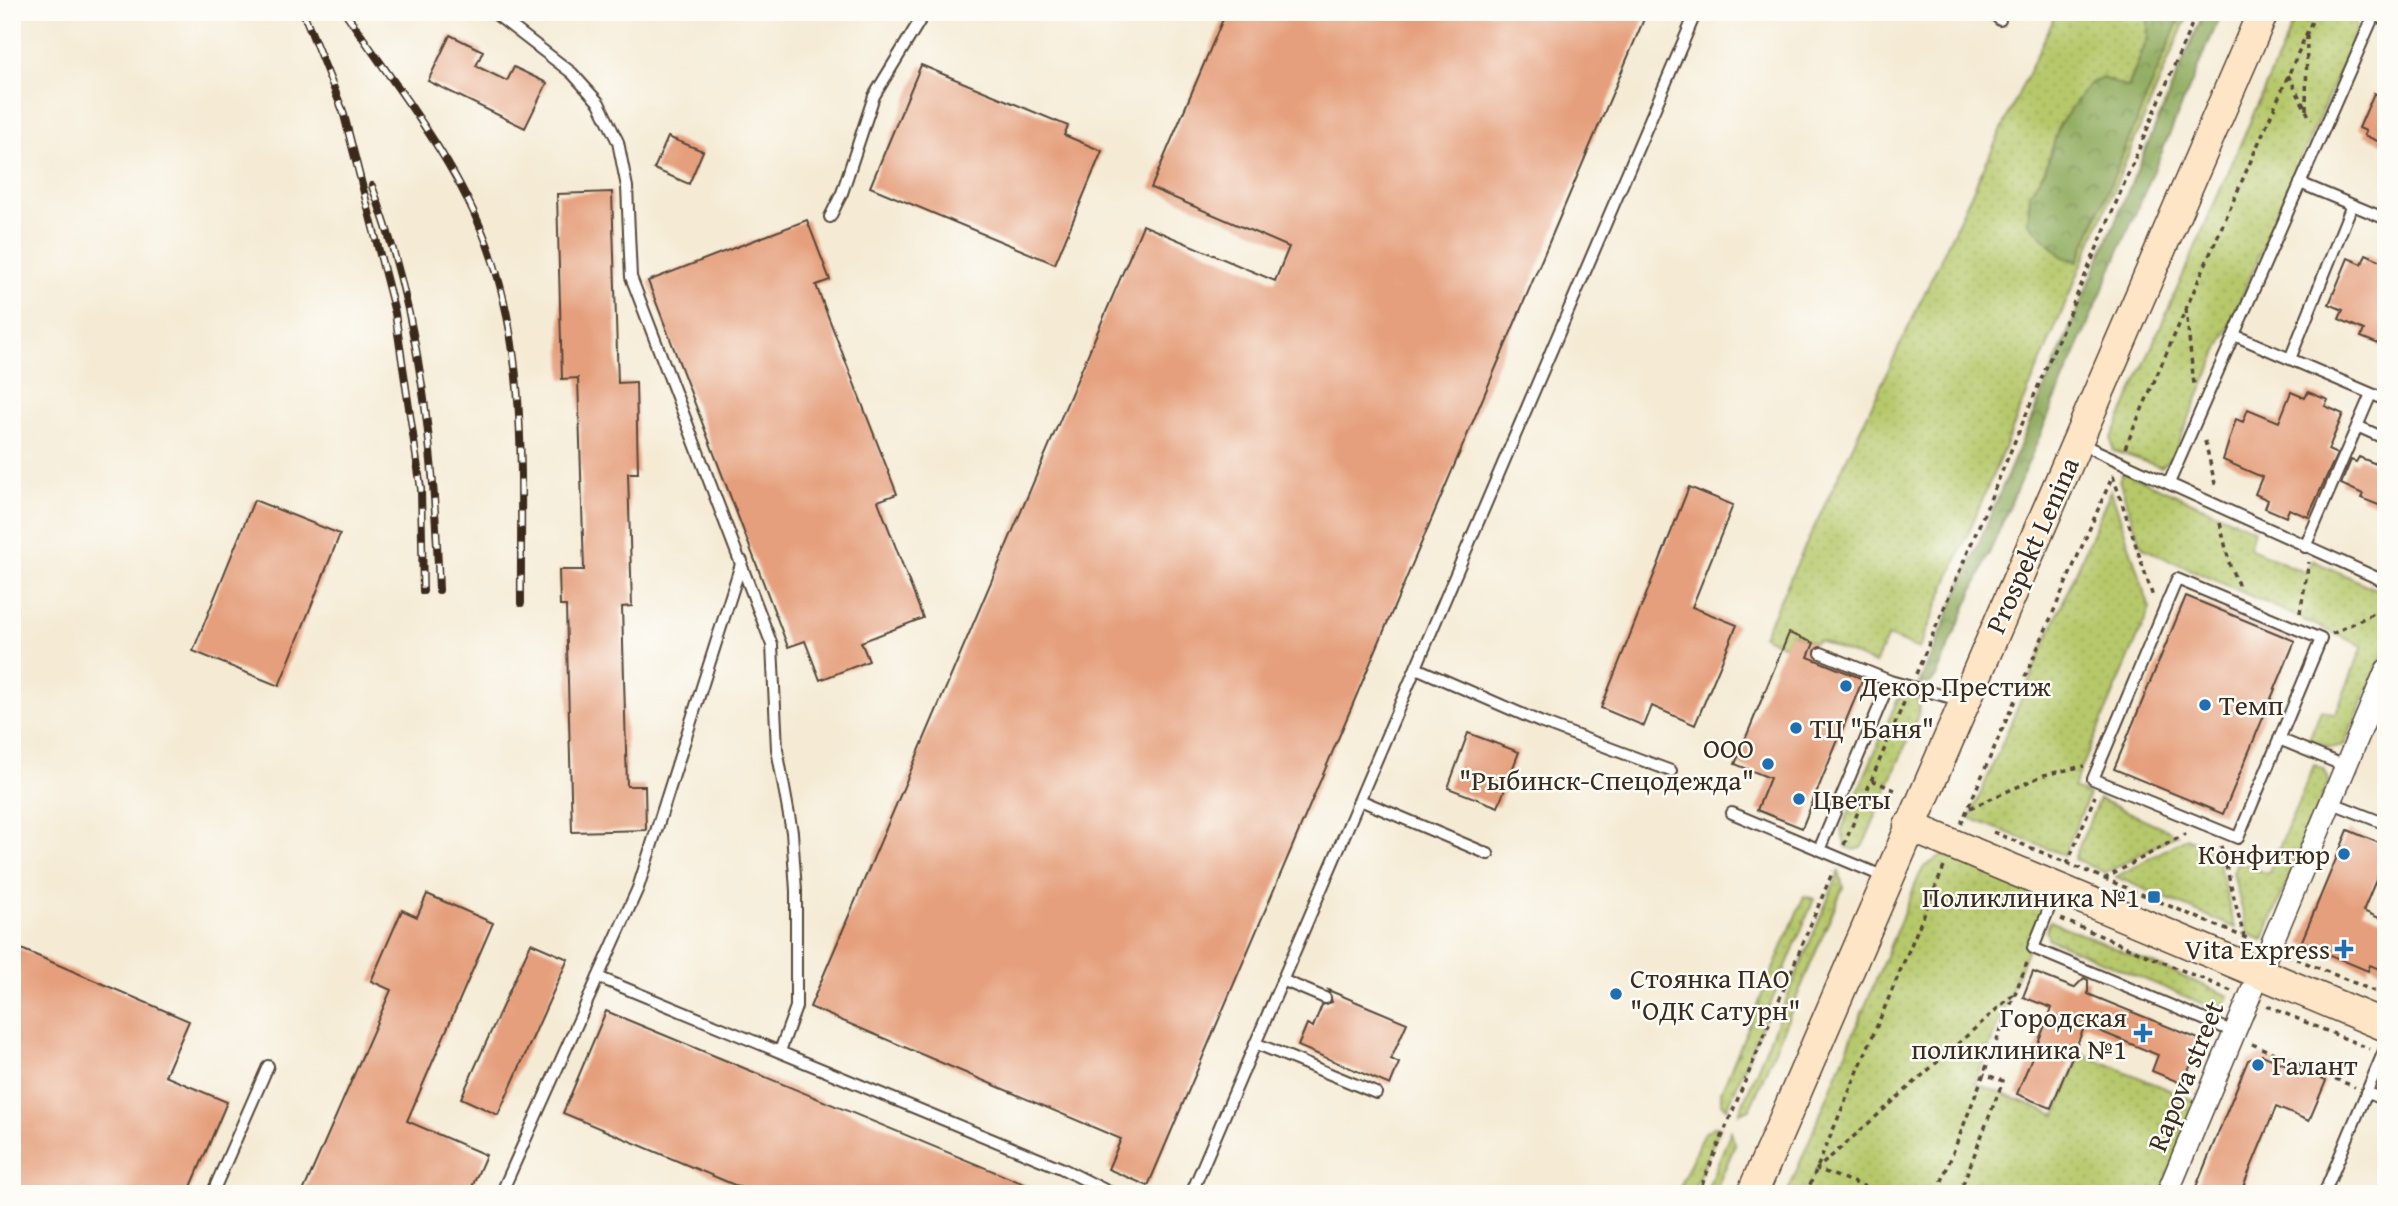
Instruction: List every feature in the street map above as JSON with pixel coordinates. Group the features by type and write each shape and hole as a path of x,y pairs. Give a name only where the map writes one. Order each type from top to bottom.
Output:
{"main road":[{"name":"Prospekt Lenina","path":"1752,1194 1886,878 2263,12"},
{"path":"1914,814 1953,852 2057,888 2258,973 2385,1042"}],"street":[{"name":"Rapova street","path":"2167,1194 2386,670"}],"lane":[{"path":"493,12 572,73 598,103 618,142 627,187 631,277 772,645 777,749 792,832 796,1007 780,1051"},
{"path":"830,217 842,193 874,96 925,12"},
{"path":"1191,1194 1696,12"},
{"path":"2169,483 2320,138 2371,14 2386,20"},
{"path":"2300,183 2386,219"},
{"path":"2290,359 2351,205"},
{"path":"2234,335 2386,400"},
{"path":"2308,549 2371,394"},
{"path":"2357,426 2386,439"},
{"path":"2076,442 2386,582"},
{"path":"501,1194 652,851 742,561"},
{"path":"2177,579 2249,609 2321,639 2238,838 2093,779 2177,579"},
{"path":"1821,653 1890,681 1964,701"},
{"path":"1416,668 1540,722 1671,771"},
{"path":"1819,850 1890,681"},
{"path":"2279,739 2345,766"},
{"path":"1360,800 1488,853"},
{"path":"2330,802 2386,824"},
{"path":"1732,813 1886,878"},
{"path":"2057,888 2033,948 2234,1032"},
{"path":"598,977 1061,1168 1113,1194"},
{"path":"1282,980 1325,998"},
{"path":"1255,1042 1376,1093"},
{"path":"2324,1194 2385,1042"},
{"path":"212,1194 268,1066"},
{"path":"2366,1092 2386,1100"}],"path":[{"path":"1698,1194 2197,12"},
{"path":"1806,1194 1953,852 1968,808 2316,12"},
{"path":"2306,110 2307,32"},
{"path":"2288,75 2320,138"},
{"path":"2113,475 2160,619"},
{"path":"2218,508 2230,566 2249,609"},
{"path":"2297,629 2308,549"},
{"path":"2321,639 2386,607"},
{"path":"1968,808 2044,775 2099,764"},
{"path":"1872,780 1914,814 1953,852"},
{"path":"2057,888 2101,782"},
{"path":"1953,852 1975,824"},
{"path":"2057,888 2104,879 2202,824"},
{"path":"1986,829 2057,888 2258,973 2385,1042"},
{"path":"2217,831 2244,937 2258,973"},
{"path":"2104,879 2244,937"},
{"path":"1938,1191 2033,948"},
{"path":"2258,973 2386,996"},
{"path":"1816,1169 2016,992"},
{"path":"2234,1032 2250,1044 2366,1092"},
{"path":"1959,1194 2003,1081 1984,1074"},
{"path":"1816,1169 1885,1194"},
{"path":"1926,1194 1938,1191 1948,1194"}],"green space":[{"path":"2057,12 2148,12 2148,37 2127,89 2102,78 2060,124 2045,170 2030,193 2077,262 2182,12 2189,12 1919,649 1888,636 1875,664 1818,640 1814,643 1790,633 1784,646 1763,636"},
{"path":"2148,12 2182,12 2078,262 2063,257 2028,222 2030,193 2045,170 2060,124 2089,84 2102,78 2128,88 2148,37"},
{"path":"2204,12 2222,12 1936,677 1930,683 1919,684"},
{"path":"2298,12 2347,12 2355,17 2357,30 2172,458 2161,467 2114,451 2111,440"},
{"path":"2123,472 2254,529 2249,548 2306,573 2312,560 2386,594 2386,648 2344,745 2330,748 2309,739 2321,710 2335,715 2363,646 2145,549 2140,543 2119,480"},
{"path":"2111,490 2150,609 2073,788 2089,795 2064,855 1970,818"},
{"path":"1905,695 1918,699 1919,713 1865,841 1861,848 1854,850 1846,847 1841,831 1898,698"},
{"path":"2314,765 2324,769 2329,780 2263,940 2248,934 2233,873 2237,861 2268,874"},
{"path":"2099,799 2177,834 2106,873 2074,859"},
{"path":"2186,838 2215,850 2235,928 2116,877"},
{"path":"1942,856 1951,857 2044,895 2046,902 1975,1083 2056,1115 2081,1053 2198,1102 2160,1194 1787,1194 1919,876 1924,867"},
{"path":"1839,872 1843,887 1750,1109 1739,1113"},
{"path":"1804,896 1814,899 1727,1109 1721,1101 1721,1092"},
{"path":"2050,921 2229,996 2222,1012 2049,939 2046,931"},
{"path":"1713,1127 1720,1127 1692,1194 1677,1194 1703,1134"},
{"path":"1731,1131 1735,1145 1714,1194 1705,1194"}],"building":[{"path":"1226,12 1647,12 1148,1186 1108,1169 1121,1139 810,1007 1143,225 1275,281 1289,247 1151,188"},
{"path":"450,35 483,51 476,66 507,81 514,67 547,83 525,128 428,81"},
{"path":"921,65 1068,126 1064,135 1102,151 1055,264 870,187"},
{"path":"2374,93 2386,99 2386,145 2364,135 2366,131 2359,128"},
{"path":"668,137 703,151 689,184 654,169"},
{"path":"612,192 618,383 636,382 638,473 628,473 632,606 622,607 627,786 645,786 646,830 572,832 566,606 560,606 559,570 584,570 578,378 562,379 557,194"},
{"path":"807,220 830,280 816,285 897,494 878,501 923,618 861,642 869,661 820,680 805,641 788,647 648,281"},
{"path":"2366,254 2386,263 2386,347 2361,337 2364,330 2339,319 2343,310 2329,304 2348,258 2362,264"},
{"path":"2291,392 2305,398 2308,392 2328,400 2325,406 2343,414 2328,450 2337,454 2308,517 2289,509 2286,517 2265,508 2268,500 2255,494 2262,477 2223,460 2236,419 2243,422 2248,409 2279,422"},
{"path":"2359,457 2386,468 2386,508 2361,498 2363,494 2341,484 2351,460 2356,462"},
{"path":"1689,487 1733,505 1692,607 1737,625 1695,725 1652,706 1644,726 1601,708"},
{"path":"254,500 340,534 279,686 193,651"},
{"name":"Темп","path":"2186,596 2295,641 2223,814 2114,769"},
{"name":"ТЦ \"Баня\"","path":"1789,633 1814,643 1808,657 1863,679 1802,828 1757,810 1770,778 1735,764"},
{"path":"1468,733 1519,752 1498,807 1448,788"},
{"path":"2348,830 2386,846 2386,856 2363,911 2386,921 2386,972 2370,965 2368,971 2301,943"},
{"path":"427,894 493,923 407,1121 486,1155 469,1194 302,1194 391,990 371,981 402,910 417,917"},
{"path":"531,943 568,959 498,1115 461,1098"},
{"path":"12,945 189,1021 165,1076 227,1102 188,1194 12,1194"},
{"name":"Городская поликлиника №1","path":"2033,972 2074,988 2084,978 2088,980 2088,994 2201,1040 2183,1084 2152,1071 2158,1055 2085,1025 2051,1108 2017,1094 2052,1008 2023,997"},
{"path":"1328,990 1407,1023 1391,1059 1399,1063 1390,1085 1298,1046 1307,1024 1313,1027 1322,1005 1332,1002"},
{"path":"606,1011 1046,1194 756,1194 563,1113"},
{"path":"2262,1055 2326,1081 2309,1121 2276,1107 2240,1194 2193,1194 2248,1060"}],"railway":[{"path":"303,12 343,111 395,313 421,489 423,591"},
{"path":"345,12 423,124 459,183 487,244 500,287 510,331 519,421 521,603"},
{"path":"372,186 402,285 422,385 429,436 439,590"}],"place":[{"name":"Декор Престиж","path":"1846,686"},
{"name":"Темп","path":"2205,705"},
{"name":"ТЦ \"Баня\"","path":"1796,728"},
{"name":"ООО \"Рыбинск-Спецодежда\"","path":"1768,764"},
{"name":"Цветы","path":"1799,799"},
{"name":"Конфитюр","path":"2344,854"},
{"name":"Поликлиника №1","path":"2154,897"},
{"name":"Vita Express","path":"2344,949"},
{"name":"Стоянка ПАО \"ОДК Сатурн\"","path":"1616,994"},
{"name":"Городская поликлиника №1","path":"2143,1033"},
{"name":"Галант","path":"2258,1065"}]}
